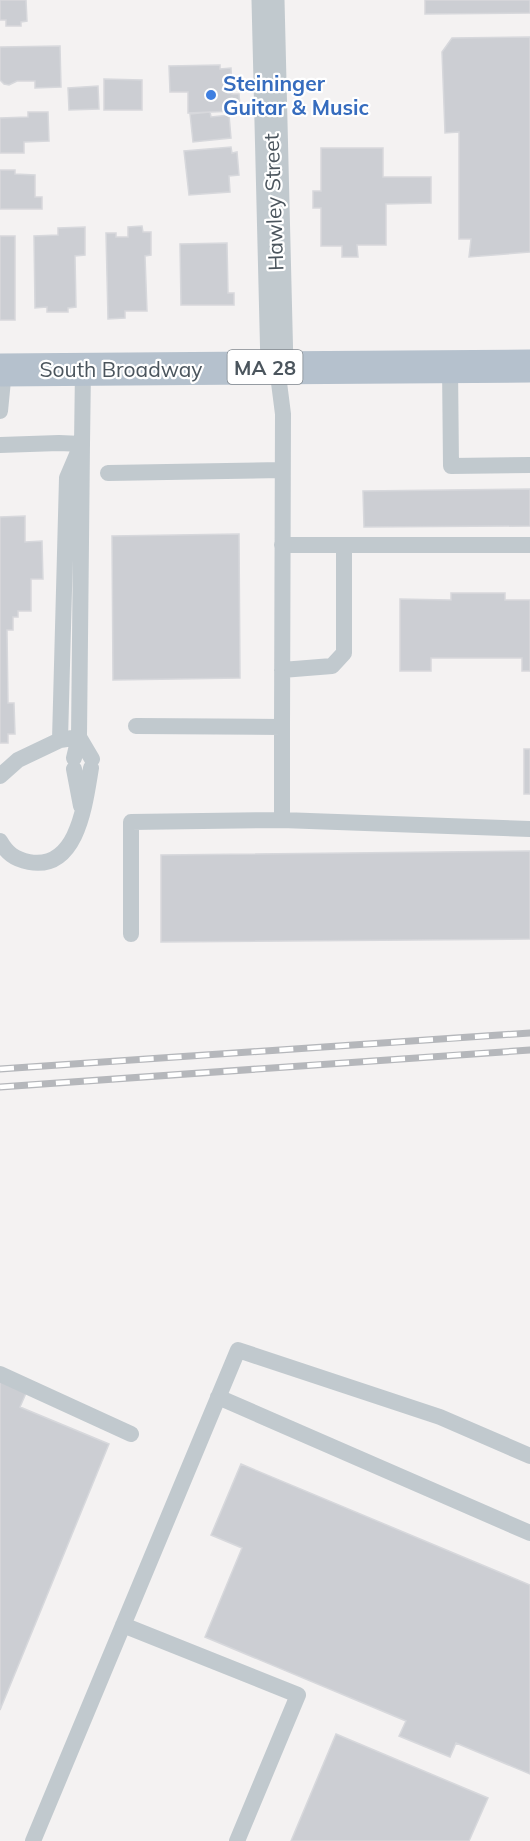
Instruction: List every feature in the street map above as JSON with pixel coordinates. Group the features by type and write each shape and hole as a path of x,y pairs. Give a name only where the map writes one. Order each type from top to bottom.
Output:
{"main road":[{"name":"South Broadway","path":"2,370 530,366"}],"street":[{"name":"Hawley Street","path":"268,0 277,367"}],"lane":[{"path":"450,366 451,466 530,465"},
{"path":"277,367 283,414 282,820"},
{"path":"82,369 79,737 74,764 82,811"},
{"path":"0,411 2,370"},
{"path":"0,445 59,442 81,444"},
{"path":"60,740 67,478 81,444"},
{"path":"108,473 282,470"},
{"path":"282,545 530,545"},
{"path":"282,670 332,666 344,653 344,545"},
{"path":"136,726 282,727"},
{"path":"0,776 18,760 60,740 79,737"},
{"path":"0,841 6,852 20,860 39,864 58,858 76,836 91,763 79,737"},
{"path":"131,934 131,822 282,820 530,829"},
{"path":"33,1841 237,1350 440,1417 530,1456"},
{"path":"0,1374 131,1434"},
{"path":"218,1397 530,1533"},
{"path":"123,1625 298,1695 237,1841"}],"building":[{"path":"0,0 26,0 27,21 21,22 21,26 6,26 6,20 0,20"},
{"path":"425,0 530,0 530,13 425,14"},
{"path":"530,37 530,252 469,257 471,239 459,239 459,132 445,133 442,52 452,38"},
{"path":"60,46 61,87 35,88 35,81 17,81 9,85 0,80 0,47"},
{"path":"220,65 220,69 231,68 232,94 239,94 240,107 234,107 234,111 188,113 188,92 170,92 169,66"},
{"path":"104,79 142,80 142,110 104,110"},
{"path":"98,86 99,109 69,110 68,88"},
{"path":"28,112 48,112 49,141 24,142 24,153 0,153 0,118 28,117"},
{"path":"210,112 211,117 229,115 231,138 193,142 190,114"},
{"path":"231,147 232,153 237,152 239,175 229,176 230,192 189,195 184,151"},
{"path":"321,148 383,148 383,177 431,177 431,203 386,204 386,245 357,245 358,257 342,257 342,246 321,246 321,208 313,208 313,191 321,191"},
{"path":"0,170 15,170 15,174 35,175 35,197 42,197 42,209 0,209"},
{"path":"142,226 143,232 151,232 151,255 145,256 147,311 125,311 125,318 108,319 106,233 116,233 116,237 128,237 128,227"},
{"path":"85,227 85,255 75,256 76,307 68,308 68,312 47,312 47,307 35,308 34,236 58,235 58,228"},
{"path":"0,236 15,236 15,320 0,320"},
{"path":"227,243 228,293 234,293 234,305 181,305 180,244"},
{"path":"530,489 530,526 364,527 363,491"},
{"path":"25,516 25,542 42,541 43,579 31,579 31,611 18,611 18,617 13,617 13,630 7,630 8,703 14,703 15,734 8,734 8,743 0,743 0,517"},
{"path":"239,534 240,678 113,680 112,536"},
{"path":"451,593 505,593 505,600 530,600 530,671 522,671 522,658 431,658 431,671 400,671 400,599 451,600"},
{"path":"524,749 530,749 530,794 524,794"},
{"path":"530,851 530,939 161,942 161,855"},
{"path":"0,1379 27,1391 20,1407 109,1444 0,1710"},
{"path":"241,1464 530,1585 530,1774 456,1743 450,1757 399,1736 406,1721 205,1637 242,1548 211,1535"},
{"path":"336,1734 488,1798 469,1841 291,1841"}],"railway":[{"path":"0,1069 530,1033"},
{"path":"0,1087 530,1050"}],"place":[{"name":"Steininger Guitar & Music","path":"211,95"}]}
